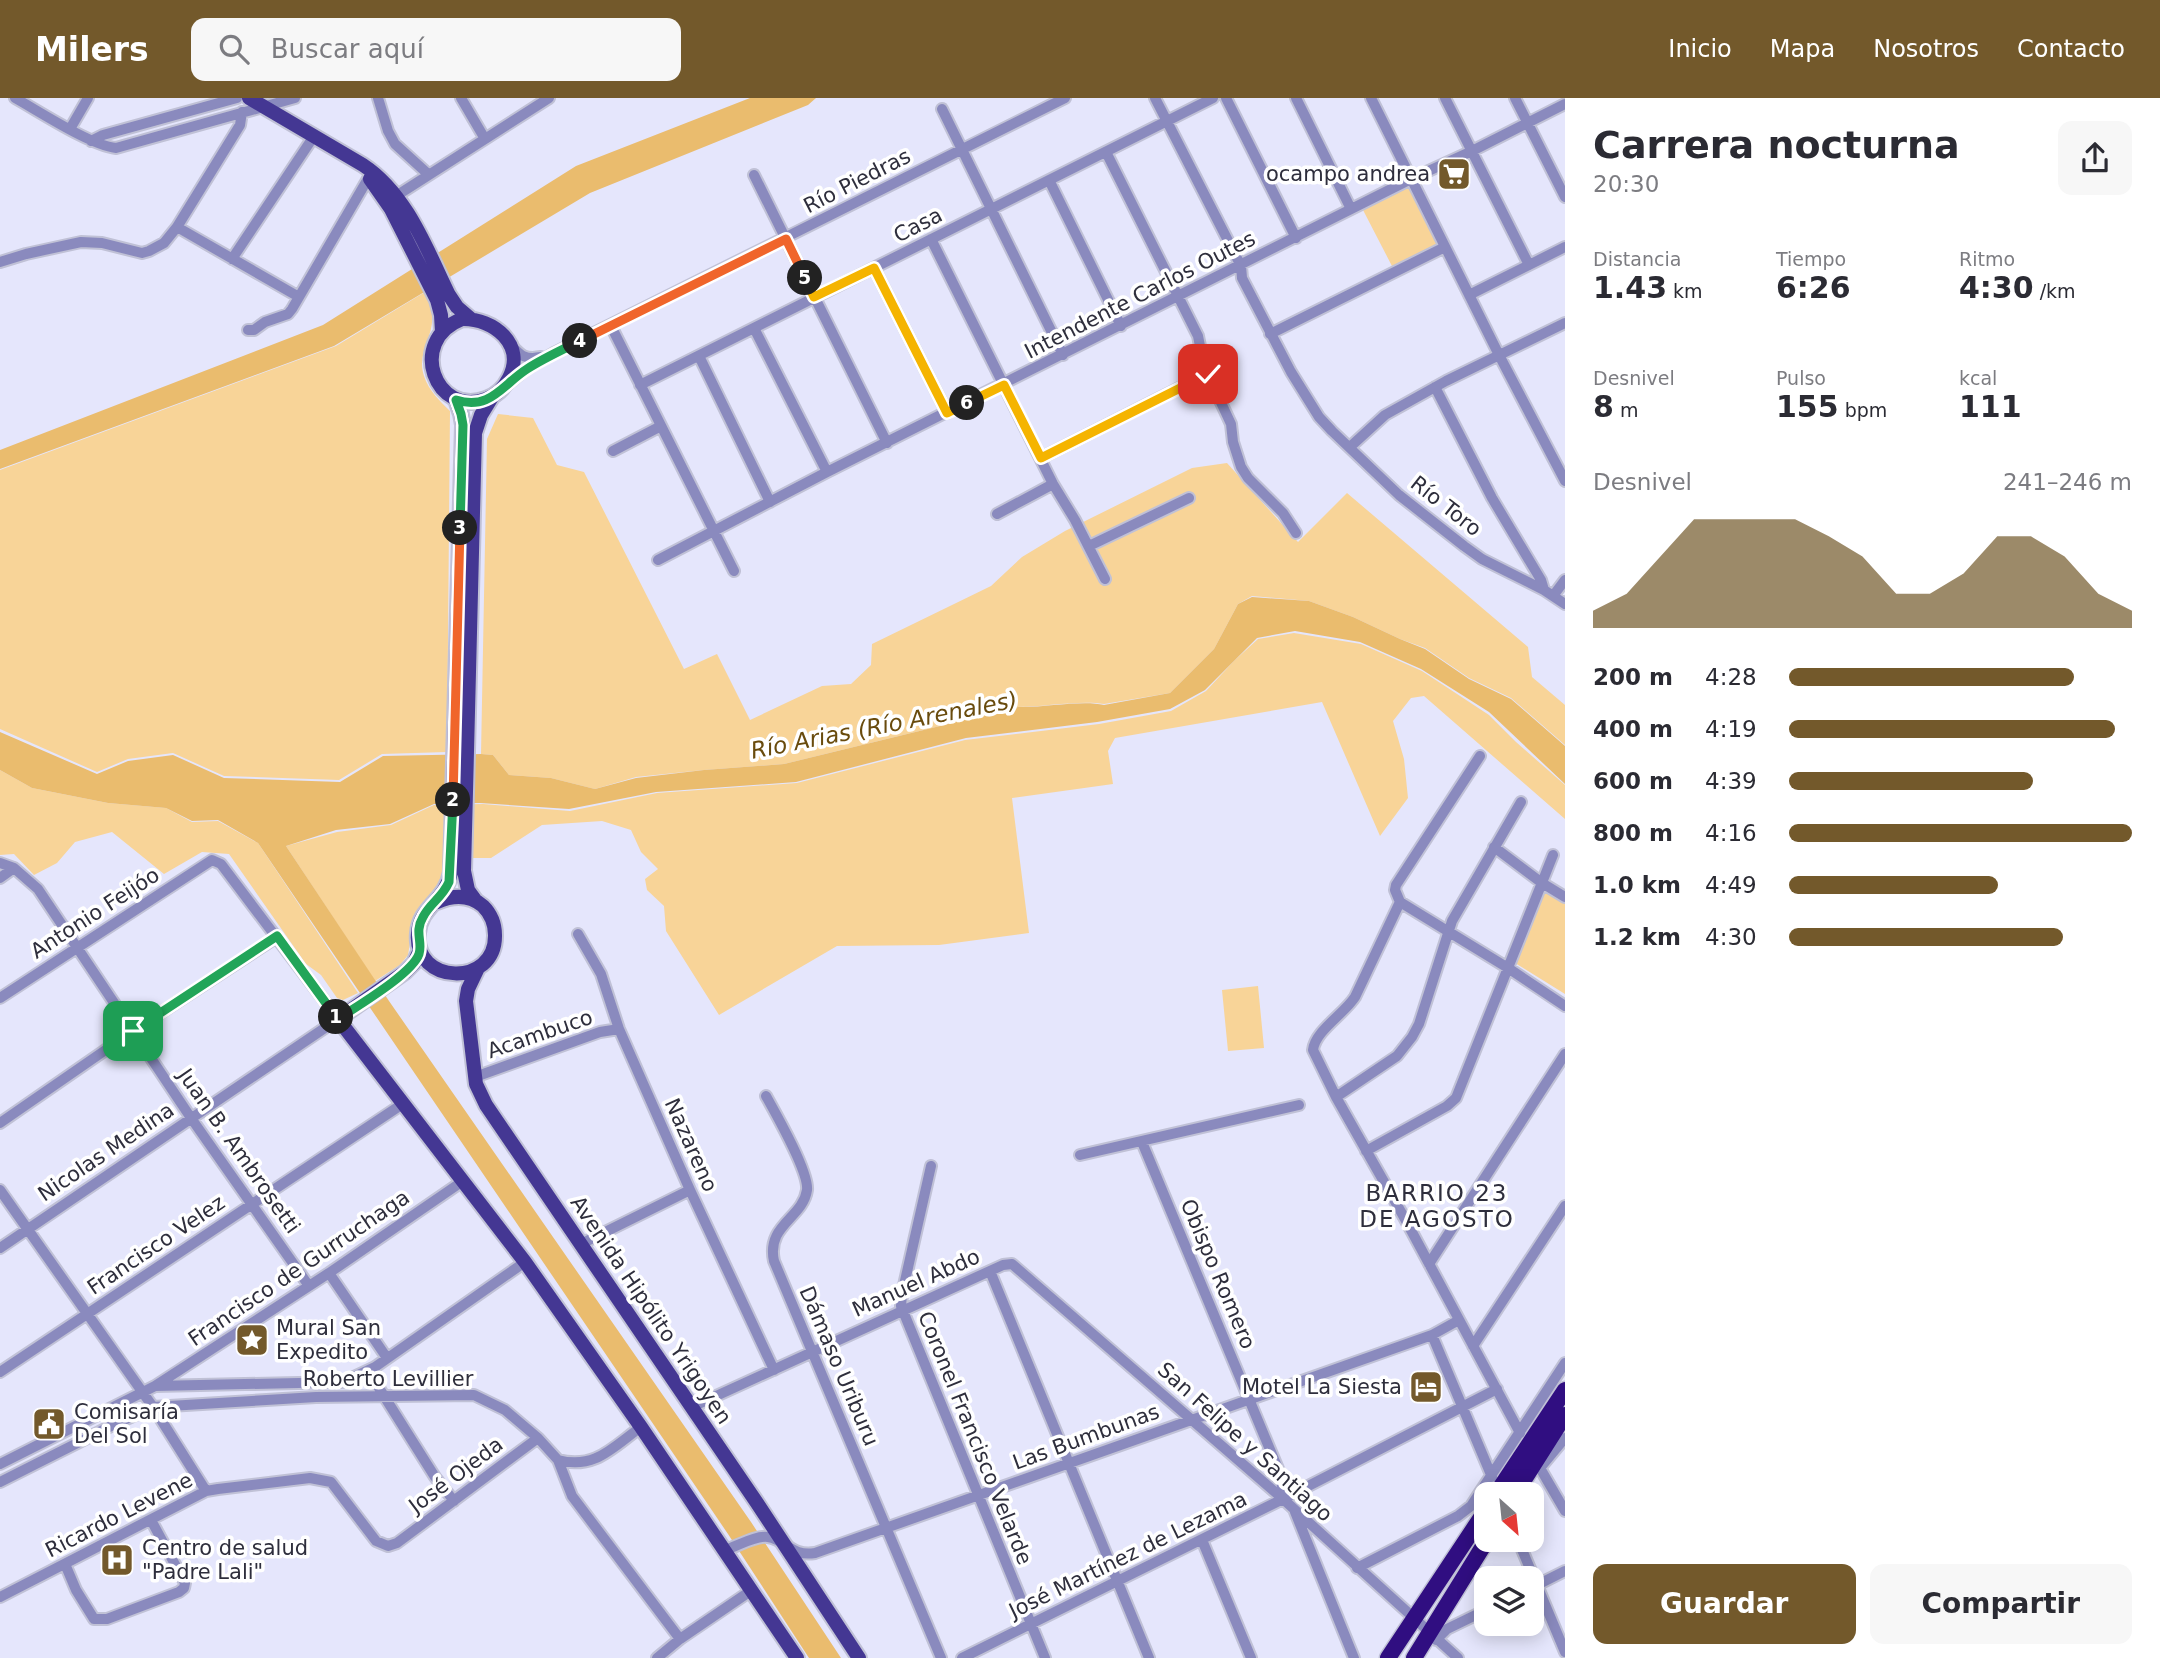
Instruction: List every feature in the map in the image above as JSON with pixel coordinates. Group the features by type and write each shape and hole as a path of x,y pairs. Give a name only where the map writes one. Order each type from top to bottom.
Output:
{"highway":[{"path":"1506,1482 1565,1390"},
{"path":"1524,1482 1565,1415"},
{"path":"1388,1658 1474,1528"},
{"path":"1414,1658 1432,1636 1480,1552"}],"main road":[{"path":"249,98 369,169 396,196 443,298 471,319 492,325 501,332 508,341 513,363 512,372 504,387 492,397 481,415 475,433 457,872 437,902 424,914 418,941 420,950 436,969"},
{"path":"347,156 369,177 419,249"},
{"path":"442,332 443,298"},
{"path":"463,718 463,425 456,400 443,388 432,369 433,348 442,332 455,322 471,319"},
{"path":"456,400 472,403 492,397"},
{"path":"400,976 428,967 462,974 478,968 493,950 495,928 485,908 476,901 457,872"},
{"path":"437,902 456,896 476,901"},
{"path":"420,950 414,963 400,976 338,1019 525,1262 729,1548 751,1591 797,1658"},
{"name":"Avenida Hipólito Yrigoyen","path":"478,968 466,995 475,1077 486,1105 692,1406 859,1658"}],"street":[{"path":"15,98 91,141 116,148 295,98"},
{"path":"70,128 88,98"},
{"path":"91,141 103,135 237,98"},
{"path":"378,98 395,144 428,174"},
{"path":"461,98 485,139"},
{"path":"396,196 549,98"},
{"name":"Río Piedras","path":"504,387 526,369 554,353 1065,98"},
{"name":"Río Toro","path":"1155,98 1241,266 1242,278 1270,334 1319,417 1399,495 1464,546 1482,559 1565,604"},
{"name":"Casa","path":"640,386 1213,98"},
{"path":"1226,98 1296,238"},
{"path":"1296,98 1351,209"},
{"path":"1371,98 1565,481"},
{"path":"1445,98 1529,265"},
{"path":"1515,98 1565,197"},
{"name":"Intendente Carlos Outes","path":"658,560 827,472 1565,104"},
{"path":"942,109 1063,355"},
{"path":"0,262 81,242 102,243 142,253 164,243 177,227 240,125 242,112"},
{"path":"232,259 314,136"},
{"path":"1106,152 1198,336 1202,360 1233,430 1233,442 1241,467 1248,478 1283,513 1296,533"},
{"path":"754,175 887,443"},
{"path":"248,330 254,330 288,314 369,177"},
{"path":"1049,180 1121,326"},
{"path":"177,227 299,297"},
{"path":"931,239 1053,484 1105,579"},
{"path":"1270,334 1445,247"},
{"path":"1469,295 1565,247"},
{"path":"874,268 947,413"},
{"path":"1350,447 1385,415 1499,355 1562,324 1565,338"},
{"path":"611,326 734,571"},
{"path":"754,328 827,472"},
{"path":"508,341 522,357 528,359 554,353"},
{"path":"699,356 770,502"},
{"path":"1041,458 1208,374"},
{"path":"1436,387 1492,498 1549,593 1565,580"},
{"path":"612,451 661,426"},
{"path":"997,514 1053,484"},
{"path":"1089,546 1189,498"},
{"path":"1480,756 1395,890 1401,902 1565,1006"},
{"path":"1336,1097 1397,1056 1408,1043 1419,1024 1452,921 1521,802"},
{"path":"1494,848 1565,897"},
{"path":"1366,1152 1447,1106 1456,1098 1553,855"},
{"name":"Antonio Feijóo","path":"0,999 212,860 221,864 277,936"},
{"path":"0,863 14,868"},
{"path":"0,877 14,868"},
{"name":"Juan B. Ambrosetti","path":"14,868 38,888 191,1118 309,1286"},
{"path":"1401,902 1351,1002 1316,1038 1314,1055 1520,1433"},
{"name":"Nazareno","path":"578,934 601,974 619,1028 690,1190 774,1370"},
{"path":"0,1123 277,936 338,1019"},
{"name":"Nicolas Medina","path":"0,1248 338,1019"},
{"name":"Acambuco","path":"475,1077 600,1032 619,1028"},
{"path":"1429,1264 1565,1054"},
{"name":"Dámaso Uriburu","path":"766,1096 807,1183 804,1199 773,1240 772,1253 777,1271 941,1658"},
{"name":"Francisco Velez","path":"0,1372 404,1103"},
{"path":"1080,1155 1299,1105"},
{"name":"Obispo Romero","path":"1142,1142 1281,1476 1283,1499"},
{"path":"903,1310 902,1294 931,1166"},
{"name":"Francisco de Gurruchaga","path":"0,1464 155,1386 329,1273 463,1181"},
{"path":"0,1190 153,1407 206,1491"},
{"path":"582,1244 690,1190"},
{"path":"1473,1346 1565,1206"},
{"path":"454,1501 435,1477 384,1396 373,1374 375,1367 525,1262"},
{"name":"Manuel Abdo","path":"692,1406 1003,1265"},
{"name":"San Felipe y Santiago","path":"1003,1265 1016,1266 1283,1499 1458,1658"},
{"path":"990,1271 1149,1658"},
{"path":"329,1273 387,1358"},
{"name":"Coronel Francisco Velarde","path":"903,1310 1045,1658"},
{"name":"Las Bumbunas","path":"764,1537 777,1540 796,1552 815,1553 1432,1335 1459,1320"},
{"path":"1432,1335 1493,1482"},
{"path":"1357,1568 1471,1506 1565,1363"},
{"name":"Roberto Levillier","path":"155,1386 343,1382 375,1367"},
{"name":"José Martínez de Lezama","path":"962,1658 1283,1499 1497,1389"},
{"name":"Roberto Levillier","path":"153,1407 316,1397 474,1395 505,1410 538,1438 558,1460"},
{"path":"0,1482 153,1407"},
{"path":"558,1460 572,1464 590,1461 641,1427"},
{"path":"1540,1468 1565,1429"},
{"path":"1528,1482 1565,1437"},
{"name":"José Ojeda","path":"397,1543 538,1438"},
{"path":"558,1460 572,1496 680,1639"},
{"path":"1540,1468 1565,1511"},
{"name":"Ricardo Levene","path":"0,1597 206,1491 320,1478 331,1482 337,1488 376,1541 388,1546 397,1543"},
{"path":"1294,1510 1354,1658"},
{"path":"729,1548 764,1537 768,1526 765,1516"},
{"path":"65,1564 76,1590 94,1619 107,1619 179,1592 185,1583 151,1520"},
{"path":"1202,1539 1251,1658"},
{"path":"1544,1582 1565,1571"},
{"path":"661,1657 680,1639 751,1591"},
{"path":"1544,1608 1565,1652"},
{"path":"1432,1636 1474,1616"}],"shaded area":[{"path":"750,98 816,98 808,105 590,193 334,346 0,469 0,450 323,325 576,166"},
{"path":"1409,187 1439,245 1393,268 1363,210"},
{"path":"425,292 432,317 423,355 424,376 432,391 450,411 447,752 382,754 339,780 224,776 173,753 128,759 97,772 0,729 0,470 336,346"},
{"path":"498,414 533,418 557,465 584,472 684,669 717,654 750,720 822,686 851,684 871,665 872,644 991,586 1022,557 1065,531 1192,468 1227,463 1298,542 1347,493 1528,647 1532,677 1565,705 1565,745 1511,698 1469,678 1425,648 1309,601 1252,596 1238,604 1214,649 1170,693 1104,704 1018,707 784,764 636,777 595,789 551,778 509,775 493,755 481,754 487,439"},
{"path":"1252,597 1309,601 1353,617 1425,649 1469,679 1511,699 1565,746 1565,784 1489,712 1421,669 1360,642 1295,631 1257,638 1205,690 1170,709 1097,722 966,738 796,782 656,792 569,809 480,803 434,804 390,824 336,830 286,846 389,1001 751,1522 841,1658 809,1658 728,1534 258,843 218,820 192,821 166,808 108,803 32,788 0,770 0,732 97,774 128,761 173,755 224,778 340,782 383,756 481,754 493,755 509,775 551,778 595,789 636,778 784,764 1018,707 1085,703 1104,705 1170,693 1214,649 1238,604"},
{"path":"1294,633 1361,644 1422,671 1489,715 1565,785 1565,819 1424,696 1411,698 1393,721 1404,759 1408,798 1380,836 1322,702 1115,738 1108,751 1113,784 1012,798 1029,933 939,945 837,946 719,1015 666,931 664,906 647,890 645,879 658,869 641,852 631,830 602,821 542,825 491,858 444,858 439,889 415,913 408,955 400,965 375,981 286,846 337,832 391,825 434,805 483,804 570,811 657,793 797,783 965,740 1099,724 1171,711 1206,691 1258,639"},
{"path":"0,770 32,788 108,803 166,808 192,822 218,821 258,843 358,993 343,1000 337,998 321,975 306,964 229,854 202,852 164,874 112,832 75,842 57,863 34,875 14,854 0,855"},
{"path":"1545,888 1565,901 1565,994 1515,963"},
{"path":"1258,986 1264,1048 1228,1051 1222,990"}],"place":[{"name":"ocampo andrea","path":"1454,174"},
{"name":"Mural San Expedito","path":"252,1340"},
{"name":"Motel La Siesta","path":"1426,1387"},
{"name":"Comisaría Del Sol","path":"49,1424"},
{"name":"Centro de salud \"Padre Lali\"","path":"117,1560"}],"district":[{"name":"BARRIO 23 DE AGOSTO","path":"1437,1206"}],"route":[{"path":"133,1031 277,936 338,1019 405,972 418,956 420,923 424,914 445,891 451,872 463,425 456,400 472,403 492,397 526,369 554,353 786,239 814,297 874,268 947,413 1004,385 1041,458 1208,374"}],"water label":[{"name":"Río Arias (Río Arenales)","path":"884,725"}]}
